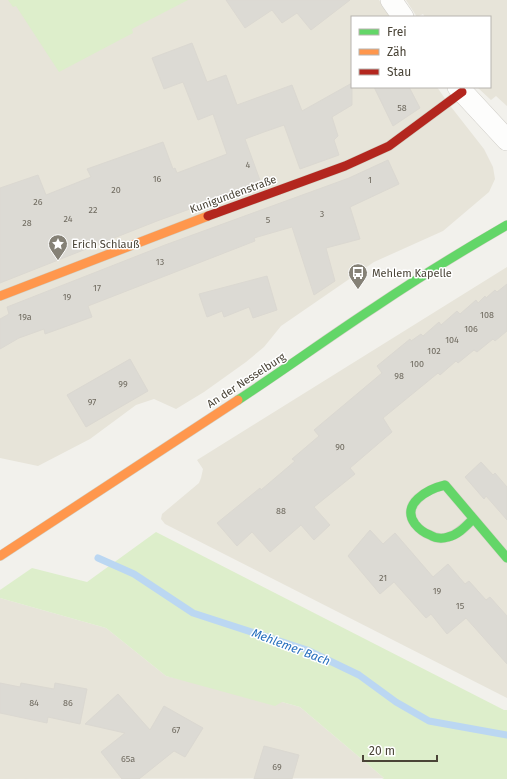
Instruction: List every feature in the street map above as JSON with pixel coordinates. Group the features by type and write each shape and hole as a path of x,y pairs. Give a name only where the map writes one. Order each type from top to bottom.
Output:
{"street":[{"path":"391,0 402,16"},
{"path":"460,89 507,140"},
{"name":"Kunigundenstraße","path":"0,296 161,233 345,166 389,146 460,89"},
{"name":"An der Nesselburg","path":"0,556 290,366 374,307 431,270 507,225"},
{"path":"473,519 454,535 447,538 435,539 425,534 417,527 410,516 411,508 414,502 435,487 444,485 507,558"}],"shaded area":[{"path":"0,0 379,0 390,16 351,16 351,88 438,88 484,149 493,167 495,179 489,192 443,231 374,262 281,326 264,347 246,362 204,392 176,409 154,399 136,405 90,439 38,466 0,458"},
{"path":"406,0 507,0 507,106 496,96 491,100 478,88 491,88 491,16 424,16 423,14 416,16"},
{"path":"507,267 507,698 165,524 161,519 162,514 199,483 203,469 197,460"},
{"path":"0,598 106,628 166,676 300,707 384,778 0,779"}],"green space":[{"path":"8,0 188,0 132,29 133,33 59,72 16,6 13,7"},
{"path":"156,532 504,710 507,710 507,779 382,779 384,778 300,707 282,702 275,706 166,676 106,628 0,598 0,590 32,568 87,582"}],"building":[{"path":"226,0 350,0 311,30 297,13 282,23 272,10 245,28"},
{"path":"192,43 207,82 226,75 237,105 292,85 302,111 351,84 352,105 332,117 338,136 334,140 339,155 300,169 284,125 245,139 261,183 157,221 0,283 0,188 38,175 46,195 91,177 87,169 163,142 173,169 175,168 177,173 227,154 213,114 198,120 183,82 164,89 152,58"},
{"path":"374,88 410,88 420,108 393,126"},
{"path":"388,160 399,184 350,207 360,239 326,248 335,281 314,295 292,227 254,238 255,241 88,306 92,317 45,334 44,329 19,338 0,349 0,319 9,314 7,307 165,245 349,178"},
{"path":"267,276 277,310 253,318 249,307 224,317 222,311 207,317 199,294"},
{"path":"507,284 507,331 495,341 493,339 477,352 474,350 458,363 456,361 440,375 438,373 383,418 392,432 350,468 355,474 314,507 330,525 314,540 301,525 270,552 252,532 237,546 217,523 260,488 261,490 295,461 292,459 319,436 314,430 382,373 377,366 410,339 411,341 421,334 423,336 439,322 441,325 457,311 460,314 476,300 478,303 485,296 486,298 495,290 497,292"},
{"path":"130,359 148,391 86,427 67,395"},
{"path":"481,462 493,475 495,473 507,487 507,520 486,496 484,499 465,477"},
{"path":"370,530 383,544 395,533 433,577 448,564 465,584 469,581 486,600 490,597 507,616 507,664 466,618 447,634 431,614 426,618 394,582 380,594 348,556"},
{"path":"0,683 20,687 21,683 54,689 55,683 87,689 80,724 48,717 47,723 0,713"},
{"path":"118,694 150,730 164,706 203,728 185,757 174,751 139,779 122,779 101,752 125,733 85,724"},
{"path":"264,746 299,755 292,779 254,779"}],"waterway":[{"name":"Mehlemer Bach","path":"98,558 134,574 193,613 307,650 359,675 396,702 429,721 507,735"}],"traffic: fast":[{"path":"238,400 407,286 507,225"},
{"path":"473,519 462,530 452,536 439,538 434,537 418,528 411,517 411,510 413,504 418,498 431,490 445,485 507,558"}],"traffic: slow":[{"path":"0,296 208,216"},
{"path":"0,556 238,400"}],"traffic: jam":[{"path":"208,216 345,166 389,146 462,92"}],"place":[{"name":"Erich Schlauß","path":"58,261"},
{"name":"Mehlem Kapelle","path":"358,290"}]}
